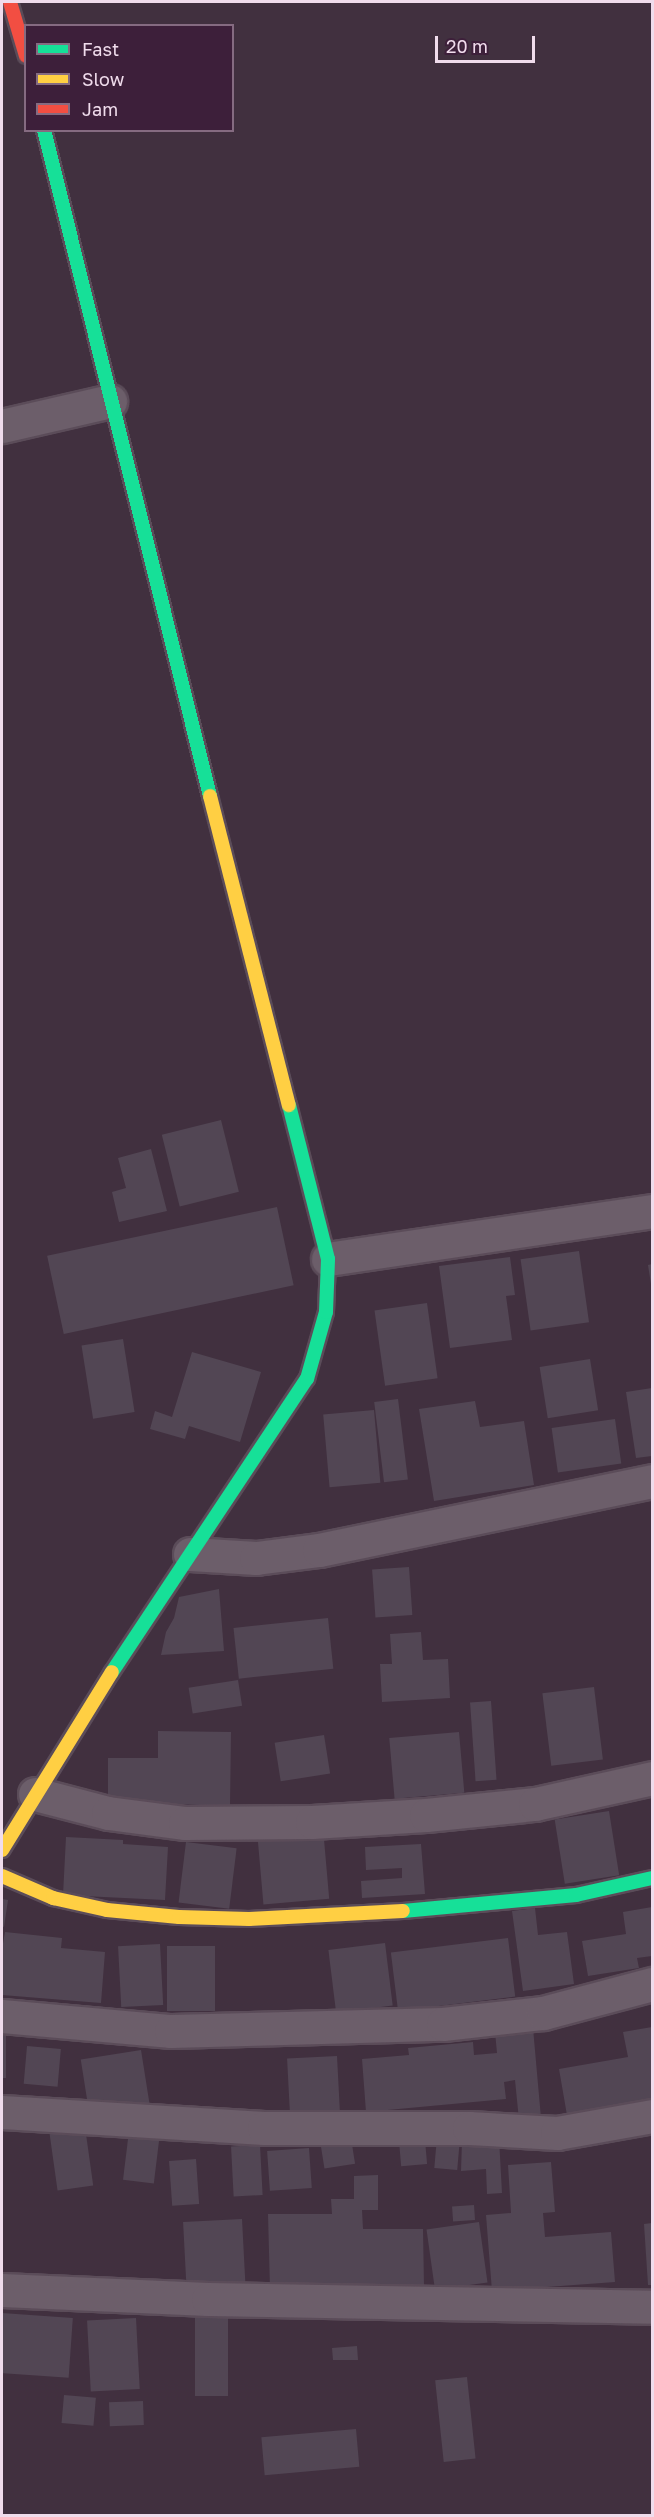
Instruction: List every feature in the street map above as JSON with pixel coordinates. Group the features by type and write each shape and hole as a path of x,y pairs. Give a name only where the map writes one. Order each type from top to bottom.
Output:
{"street":[{"path":"8,6 24,51"},
{"path":"2,1850 92,1701 307,1379 326,1312 328,1259 110,401 44,132"},
{"path":"2,426 110,401"},
{"path":"328,1259 652,1210"},
{"path":"190,1554 256,1558 319,1550 652,1481"},
{"path":"35,1794 108,1813 185,1823 312,1822 426,1815 535,1804 652,1778"},
{"path":"2,1876 53,1898 107,1910 179,1917 249,1918 321,1917 500,1904 576,1895 652,1878"},
{"path":"2,2016 171,2031 443,2024 543,2013 652,1984"},
{"path":"2,2112 264,2128 469,2128 557,2133 652,2116"},
{"path":"2,2290 208,2299 652,2307"}],"building":[{"path":"221,1120 239,1192 180,1207 162,1135"},
{"path":"151,1149 167,1211 119,1222 112,1192 126,1188 118,1158"},
{"path":"277,1207 294,1285 64,1334 47,1256"},
{"path":"579,1251 589,1322 531,1331 521,1259"},
{"path":"510,1257 515,1295 506,1296 512,1340 450,1348 439,1266"},
{"path":"652,1264 652,1284 651,1284 648,1265"},
{"path":"427,1303 438,1378 385,1386 375,1310"},
{"path":"123,1339 135,1412 93,1419 82,1346"},
{"path":"192,1352 261,1372 240,1442 189,1426 185,1439 150,1429 155,1411 172,1417"},
{"path":"590,1359 598,1410 548,1418 540,1367"},
{"path":"652,1388 652,1456 636,1458 626,1392"},
{"path":"398,1399 408,1479 384,1482 374,1402"},
{"path":"475,1401 480,1427 524,1421 534,1485 434,1501 419,1409"},
{"path":"374,1410 380,1483 330,1487 323,1414"},
{"path":"615,1419 621,1464 558,1472 552,1428"},
{"path":"409,1567 412,1615 375,1617 372,1570"},
{"path":"219,1589 224,1651 161,1655 166,1632 174,1618 179,1597"},
{"path":"328,1618 333,1669 239,1679 234,1628"},
{"path":"421,1632 423,1660 448,1659 450,1698 382,1702 380,1664 392,1664 390,1634"},
{"path":"238,1680 242,1706 193,1714 189,1688"},
{"path":"594,1687 603,1759 551,1766 542,1693"},
{"path":"491,1701 497,1780 476,1781 470,1702"},
{"path":"158,1731 231,1732 230,1806 108,1802 108,1758 158,1758"},
{"path":"459,1732 464,1793 395,1799 389,1738"},
{"path":"324,1735 330,1774 281,1781 275,1743"},
{"path":"609,1811 619,1875 565,1884 555,1820"},
{"path":"323,1828 329,1899 263,1904 257,1834"},
{"path":"66,1837 123,1840 123,1844 168,1847 165,1900 63,1895"},
{"path":"186,1842 237,1848 229,1909 179,1903"},
{"path":"421,1844 425,1894 362,1898 361,1881 402,1878 402,1868 366,1870 365,1847"},
{"path":"2,1899 8,1900 4,1927 2,1926"},
{"path":"652,1907 652,1956 637,1958 639,1968 588,1976 582,1941 626,1934 623,1912"},
{"path":"535,1908 538,1935 567,1932 574,1984 523,1991 512,1911"},
{"path":"5,1932 62,1938 61,1948 105,1952 101,2003 2,1995 2,1949"},
{"path":"508,1938 515,1997 398,2011 391,1952"},
{"path":"385,1943 393,2006 336,2012 328,1950"},
{"path":"160,1944 163,2005 121,2007 118,1946"},
{"path":"167,1946 215,1946 215,2011 167,2011"},
{"path":"652,2027 652,2106 568,2121 559,2069 628,2057 623,2032"},
{"path":"533,2028 541,2118 519,2120 515,2080 504,2082 506,2099 366,2112 362,2059 409,2055 408,2048 473,2042 474,2055 497,2053 495,2032"},
{"path":"2,2035 6,2035 6,2078 2,2078"},
{"path":"27,2046 61,2049 58,2087 24,2084"},
{"path":"141,2050 149,2103 89,2113 81,2060"},
{"path":"337,2056 340,2110 290,2113 287,2059"},
{"path":"85,2127 93,2185 58,2190 49,2132"},
{"path":"129,2131 160,2135 154,2183 123,2180"},
{"path":"437,2137 460,2139 457,2170 434,2168"},
{"path":"351,2138 355,2164 324,2169 320,2143"},
{"path":"499,2138 502,2193 487,2194 486,2169 461,2171 462,2141"},
{"path":"425,2140 427,2164 401,2166 399,2142"},
{"path":"260,2145 263,2195 234,2196 231,2147"},
{"path":"309,2148 312,2188 270,2191 267,2151"},
{"path":"196,2159 199,2204 172,2206 169,2161"},
{"path":"551,2162 555,2212 543,2213 545,2237 611,2232 615,2282 492,2291 486,2215 511,2213 508,2165"},
{"path":"378,2175 378,2210 362,2210 363,2229 423,2229 424,2286 270,2289 268,2214 332,2214 331,2199 354,2199 354,2176"},
{"path":"474,2205 475,2220 453,2221 452,2207"},
{"path":"242,2219 245,2285 187,2288 183,2222"},
{"path":"479,2222 487,2282 435,2290 427,2229"},
{"path":"652,2223 652,2285 648,2285 644,2224"},
{"path":"2,2313 73,2318 69,2378 2,2373"},
{"path":"195,2315 228,2315 228,2396 195,2396"},
{"path":"136,2318 140,2389 91,2391 87,2321"},
{"path":"357,2346 358,2360 333,2360 332,2348"},
{"path":"467,2377 476,2459 444,2462 435,2380"},
{"path":"64,2395 96,2398 93,2426 62,2423"},
{"path":"143,2401 144,2425 110,2426 109,2402"},
{"path":"356,2429 359,2467 265,2475 261,2437"}],"traffic: fast":[{"path":"44,132 210,796"},
{"path":"112,1672 307,1379 326,1312 328,1259 289,1105"},
{"path":"403,1911 576,1895 652,1878"}],"traffic: slow":[{"path":"210,796 289,1105"},
{"path":"2,1850 112,1672"},
{"path":"2,1876 53,1898 107,1910 179,1917 249,1919 403,1911"}],"traffic: jam":[{"path":"10,2 24,49"}]}
